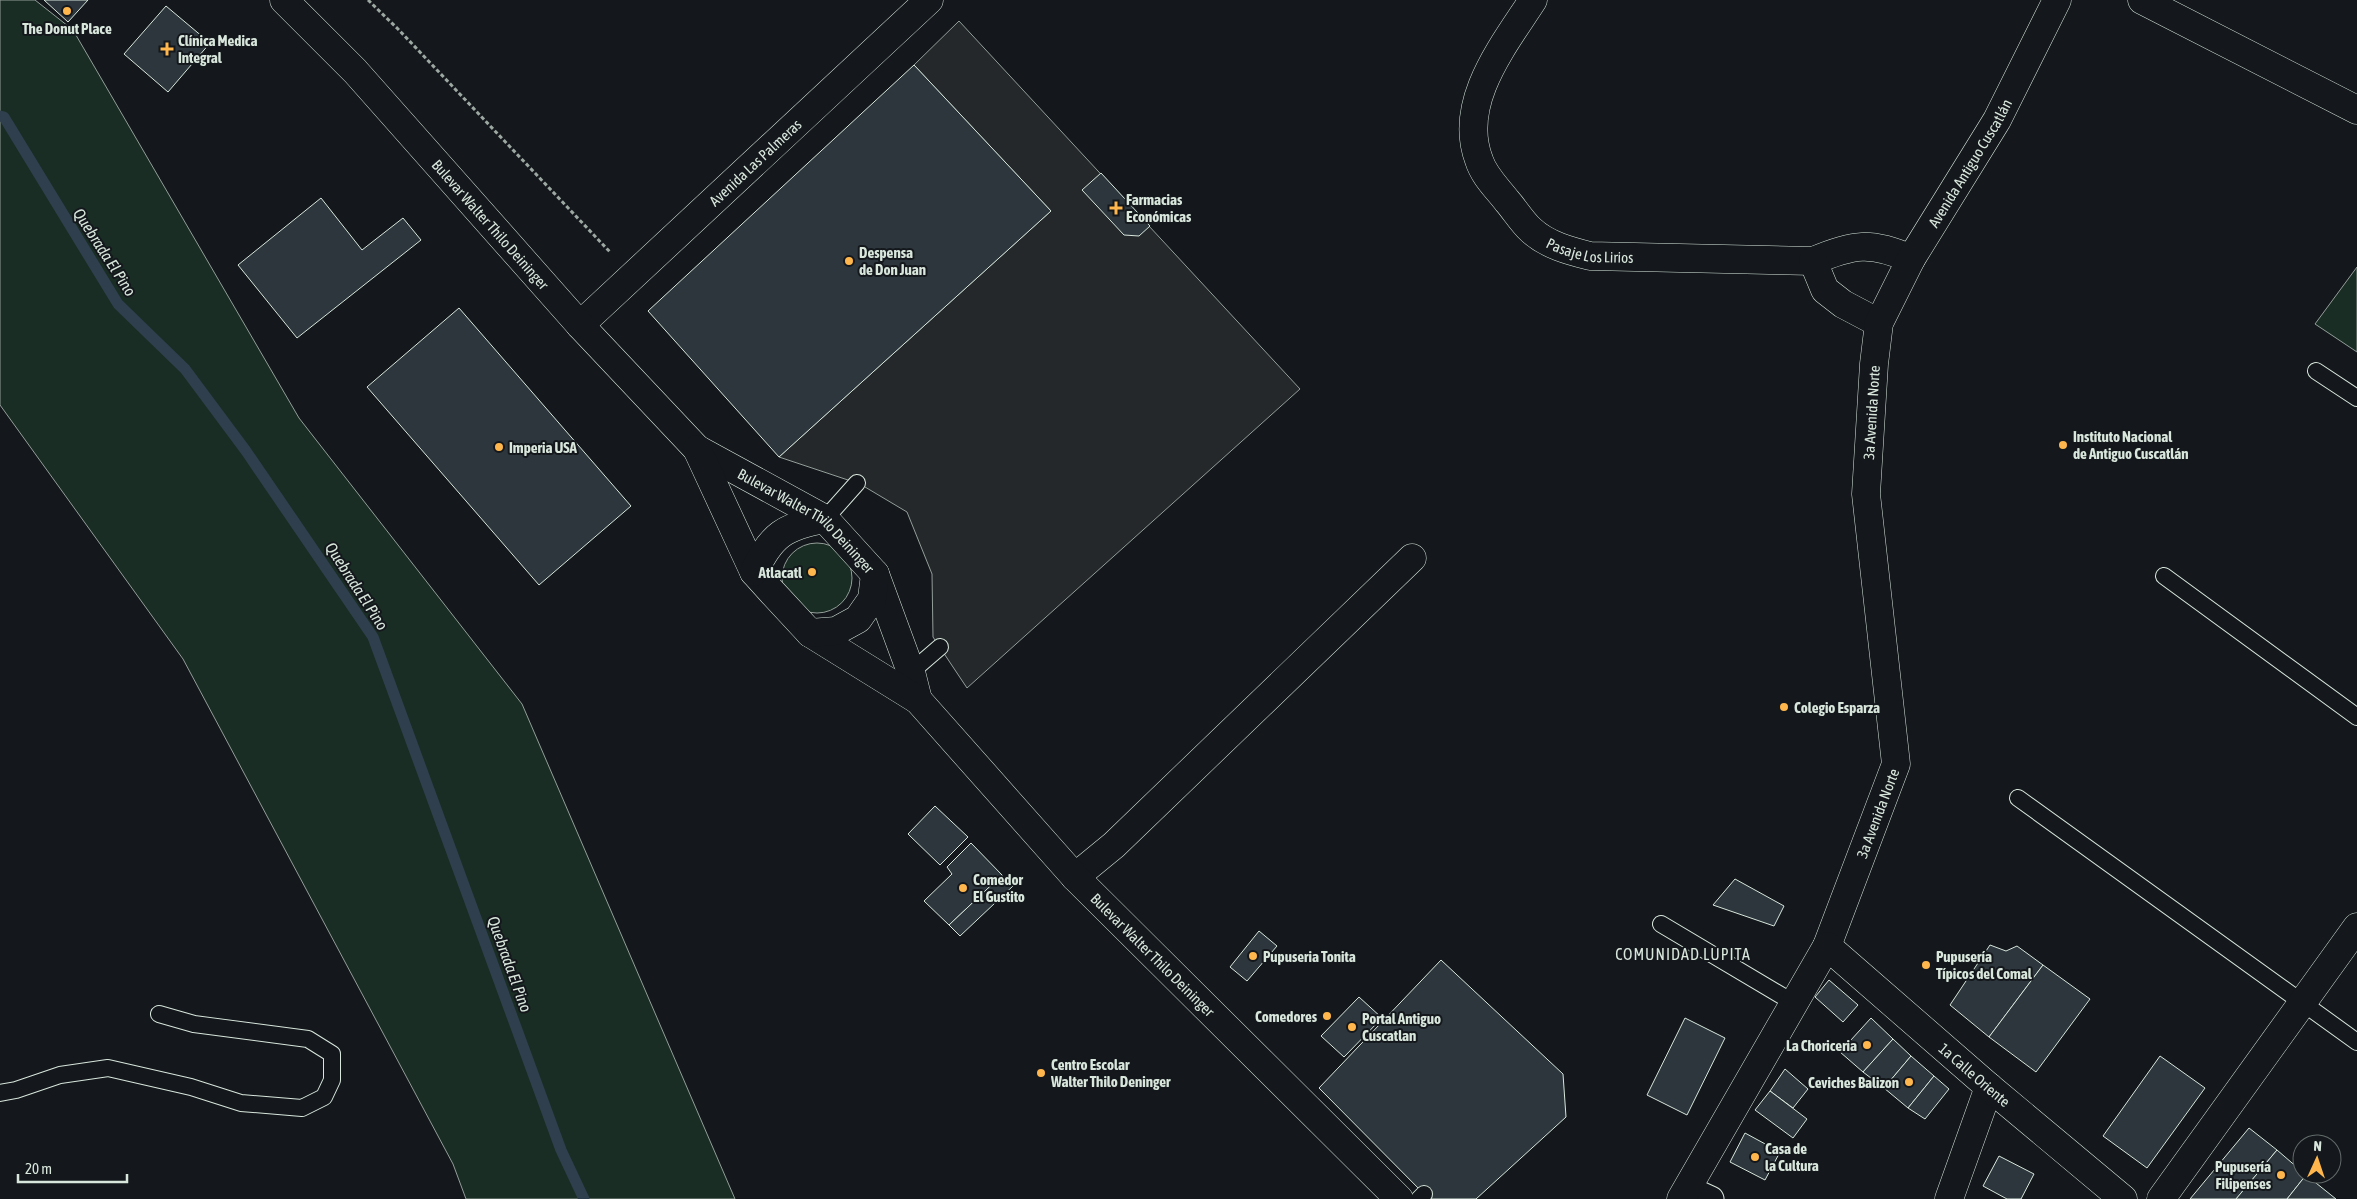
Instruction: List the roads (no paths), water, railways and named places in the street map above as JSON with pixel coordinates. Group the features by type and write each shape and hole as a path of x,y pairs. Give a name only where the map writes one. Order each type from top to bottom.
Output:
{"street":[{"name":"Bulevar Walter Thilo Deininger","path":"284,0 355,71 580,325 697,450 754,572 810,632 918,700 1075,876 1414,1197"},
{"name":"Avenida Las Palmeras","path":"580,325 929,0"},
{"name":"Pasaje Los Lirios","path":"1533,0 1492,62 1478,97 1474,129 1475,144 1486,174 1532,230 1564,249 1590,256 1813,261 1843,249 1865,247 1889,249 1911,259"},
{"name":"Avenida Antiguo Cuscatlán","path":"1880,324 1911,259 1997,120 2057,0"},
{"path":"2142,0 2357,110"},
{"path":"1813,261 1825,290 1843,304 1880,324"},
{"name":"3a Avenida Norte","path":"1693,1195 1794,1003 1827,946 1896,764 1866,494 1874,364 1880,324"},
{"name":"Bulevar Walter Thilo Deininger","path":"697,450 825,519 875,574 911,672 918,700"},
{"path":"754,572 764,551 780,533 802,523 825,519"},
{"path":"1075,876 1114,846 1412,558"},
{"path":"810,632 836,632 858,619 872,599 875,574"},
{"path":"2161,1199 2357,927"},
{"name":"1a Calle Oriente","path":"1827,946 1988,1087 2123,1199"},
{"path":"1949,1199 1988,1087"}],"lane":[{"path":"2316,371 2357,398"},
{"path":"825,519 857,483"},
{"path":"2164,576 2357,717"},
{"path":"911,672 940,647"},
{"path":"2018,798 2357,1042"},
{"path":"1661,924 1794,1003"},
{"path":"0,1093 16,1090 60,1075 108,1068 191,1087 242,1103 268,1107 302,1108 324,1097 332,1080 332,1054 308,1039 194,1024 159,1014"}],"waterway":[{"name":"Quebrada El Pino","path":"0,116 4,117 118,304 185,369 246,451 373,637 561,1150 584,1199"}],"place":[{"name":"The Donut Place","path":"67,11"},
{"name":"Clínica Medica Integral","path":"167,49"},
{"name":"Farmacias Económicas","path":"1116,208"},
{"name":"Despensa de Don Juan","path":"849,261"},
{"name":"Instituto Nacional de Antiguo Cuscatlán","path":"2063,445"},
{"name":"Imperia USA","path":"499,447"},
{"name":"Atlacatl","path":"812,572"},
{"name":"Colegio Esparza","path":"1784,707"},
{"name":"Comedor El Gustito","path":"963,888"},
{"name":"Pupuseria Tonita","path":"1253,956"},
{"name":"Pupusería Típicos del Comal","path":"1926,965"},
{"name":"Comedores","path":"1327,1016"},
{"name":"Portal Antiguo Cuscatlan","path":"1352,1027"},
{"name":"La Choriceria","path":"1867,1045"},
{"name":"Centro Escolar Walter Thilo Deninger","path":"1041,1073"},
{"name":"Ceviches Balizon","path":"1909,1082"},
{"name":"Casa de la Cultura","path":"1755,1157"},
{"name":"Pupusería Filipenses","path":"2281,1175"}],"district":[{"name":"COMUNIDAD LUPITA","path":"1683,954"}]}
